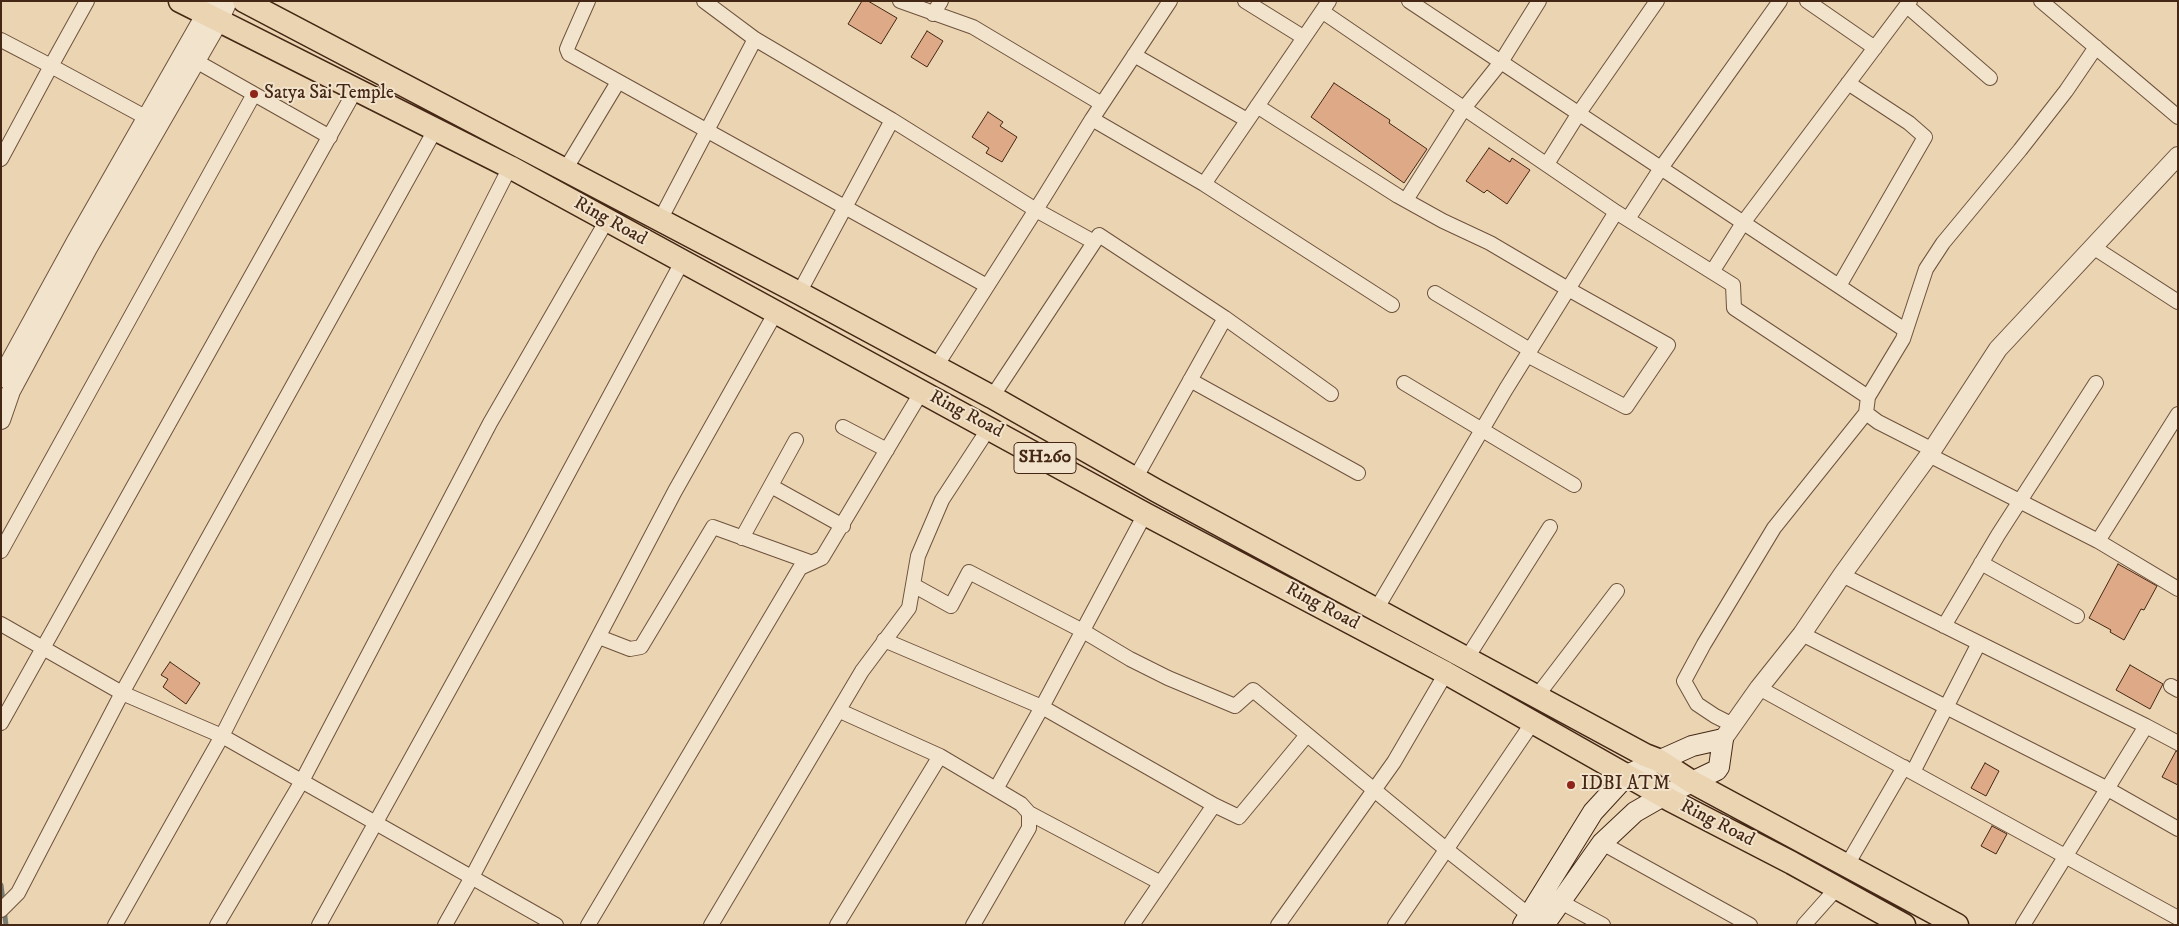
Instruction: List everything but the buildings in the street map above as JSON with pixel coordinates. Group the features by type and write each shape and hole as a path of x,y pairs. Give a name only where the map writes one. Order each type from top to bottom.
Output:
{"highway":[{"name":"Ring Road","path":"180,1 217,10 356,89 510,167 1145,514 1446,673 1663,796 1904,925"},
{"name":"Ring Road","path":"244,1 799,293 935,368 992,397 1135,479 1377,608 1645,755 1658,760 1692,782 1957,925"}],"main road":[{"path":"1532,921 1593,812 1627,775 1658,760 1728,732"},
{"path":"1532,921 1559,901 1602,843 1635,812 1719,768 1728,732"}],"street":[{"path":"1,159 87,1"},
{"path":"588,1 567,49 569,54 988,286"},
{"path":"704,1 755,39 892,120 1036,210 1094,242"},
{"path":"900,1 973,27 1102,104"},
{"path":"933,14 941,1"},
{"path":"1245,1 1303,37"},
{"path":"1409,1 1905,330"},
{"path":"1546,164 1657,1"},
{"path":"1377,608 1568,290 1622,215 1661,168 1780,1"},
{"path":"1807,1 1875,48"},
{"path":"935,368 1166,2"},
{"path":"1406,200 1465,108 1501,62 1538,2"},
{"path":"1712,272 1744,223 1908,3 1990,78"},
{"path":"2046,3 2178,117"},
{"path":"1204,184 1326,6 1465,108 1546,164 1622,215 1733,285 1734,308 1868,397"},
{"path":"1,420 11,391 189,58 217,10"},
{"path":"660,220 755,39"},
{"path":"1,40 147,118"},
{"path":"2096,47 2066,91 1943,244 1926,269 1903,339 1868,397 1866,413 1774,528 1704,644 1684,681 1696,704 1728,732 1759,688 1802,634 1842,575 1931,453 1998,349 2178,156"},
{"path":"1134,54 1247,120"},
{"path":"189,58 330,137"},
{"path":"1,378 76,241 147,118 189,58"},
{"path":"565,170 618,82"},
{"path":"1839,286 1925,137 1909,123 1848,83"},
{"path":"1,723 356,89"},
{"path":"1,552 86,394 254,94"},
{"path":"1257,106 1406,200 1443,221 1490,243 1568,290 1668,345 1626,407 1529,353 1435,293"},
{"path":"1092,119 1204,184 1392,305"},
{"path":"799,293 892,120"},
{"path":"1,910 18,893 122,693 435,130"},
{"path":"115,925 222,736 510,167"},
{"path":"217,925 302,781 490,423 607,220"},
{"path":"992,397 1099,235 1225,318 1331,394"},
{"path":"2093,247 2178,302"},
{"path":"319,925 530,544 682,262"},
{"path":"444,925 472,877 675,491 776,312"},
{"path":"1135,479 1225,318"},
{"path":"1190,380 1358,473"},
{"path":"1404,383 1574,485"},
{"path":"1944,626 1981,563 2096,383"},
{"path":"588,925 800,568 822,558 843,526 922,391"},
{"path":"1866,413 1931,453 2098,542 2178,589"},
{"path":"2098,542 2178,414"},
{"path":"843,426 887,450"},
{"path":"712,925 862,671 909,608 918,556 942,500 990,428"},
{"path":"742,538 796,440"},
{"path":"771,486 843,526"},
{"path":"996,789 1145,514"},
{"path":"1467,658 1550,527"},
{"path":"599,637 630,649 636,650 641,647 712,528 810,562"},
{"path":"1981,563 2077,616"},
{"path":"912,585 951,606 968,572 1083,631 1145,667 1235,706 1253,690 1532,921"},
{"path":"1842,575 2178,743"},
{"path":"1537,696 1617,591"},
{"path":"1,624 122,693 222,736 556,925"},
{"path":"1802,634 2106,788 2178,829"},
{"path":"884,640 1042,707 1214,805 1239,817 1307,735"},
{"path":"1847,865 1909,769 1946,707 1979,643"},
{"path":"1278,925 1394,762 1446,673"},
{"path":"1759,688 2178,918"},
{"path":"840,711 940,756 1021,804 1030,814 1160,883"},
{"path":"1395,925 1533,722"},
{"path":"2022,925 2146,726"},
{"path":"837,925 940,756"},
{"path":"1132,925 1214,805"},
{"path":"973,925 1029,828 1030,814"},
{"path":"1602,843 1750,925"},
{"path":"1804,925 1838,888"},
{"path":"1559,901 1603,925"}],"waterway":[{"path":"1,885 6,925"}],"place":[{"name":"Satya Sai Temple","path":"254,94"},
{"name":"IDBI ATM","path":"1571,785"}]}
